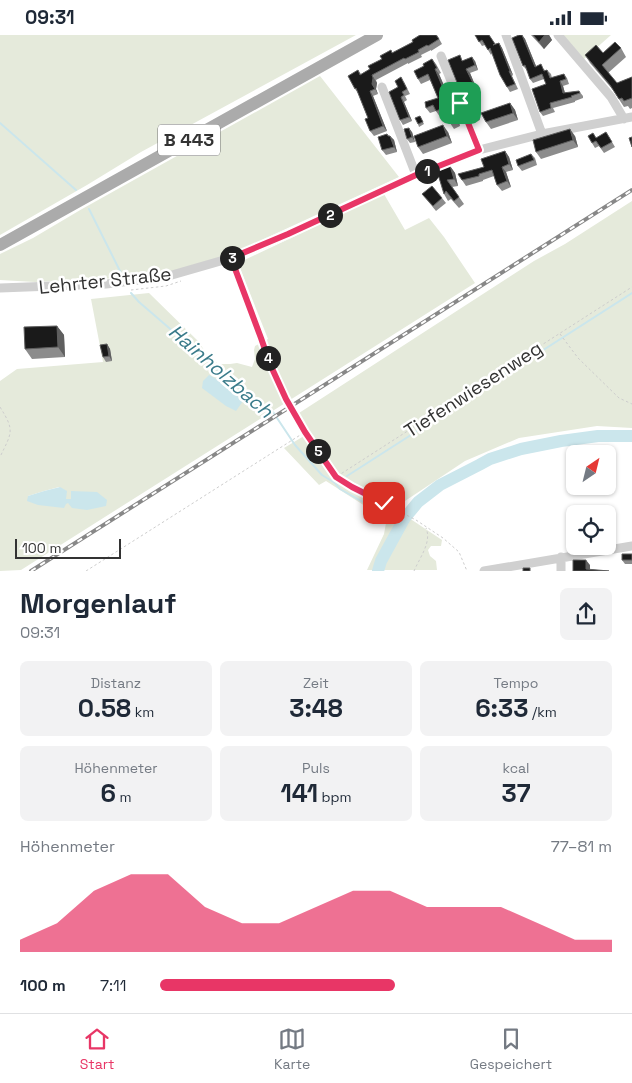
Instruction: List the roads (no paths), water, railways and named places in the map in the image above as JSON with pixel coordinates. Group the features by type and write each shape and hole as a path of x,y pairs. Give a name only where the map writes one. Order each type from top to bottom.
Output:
{"main road":[{"name":"B 443","path":"0,245 377,35"}],"street":[{"path":"506,35 542,134"},
{"path":"558,35 628,118"},
{"path":"441,56 479,150"},
{"path":"382,87 416,175"},
{"name":"Lehrter Straße","path":"0,288 106,284 165,277 231,258 416,175 479,150 542,134 628,118"},
{"path":"484,571 632,546"},
{"path":"561,557 561,571"}],"lane":[{"path":"231,258 261,338"}],"water":[{"path":"209,375 220,381 243,401 236,411 202,388 203,381"},
{"path":"60,487 67,491 66,499 71,499 71,491 97,492 107,500 106,506 87,510 72,508 68,503 64,508 38,505 27,501 28,496"}],"waterway":[{"name":"Hainholzbach","path":"0,123 76,190"},
{"name":"Hainholzbach","path":"89,209 123,277"},
{"name":"Hainholzbach","path":"131,293 234,384 273,412 295,445 322,475 335,483 340,489 401,526"},
{"path":"347,476 632,293"},
{"path":"378,571 381,561 404,519 418,502 440,485 490,459 521,449 598,436 632,436"}],"railway":[{"path":"31,571 632,190"}]}
